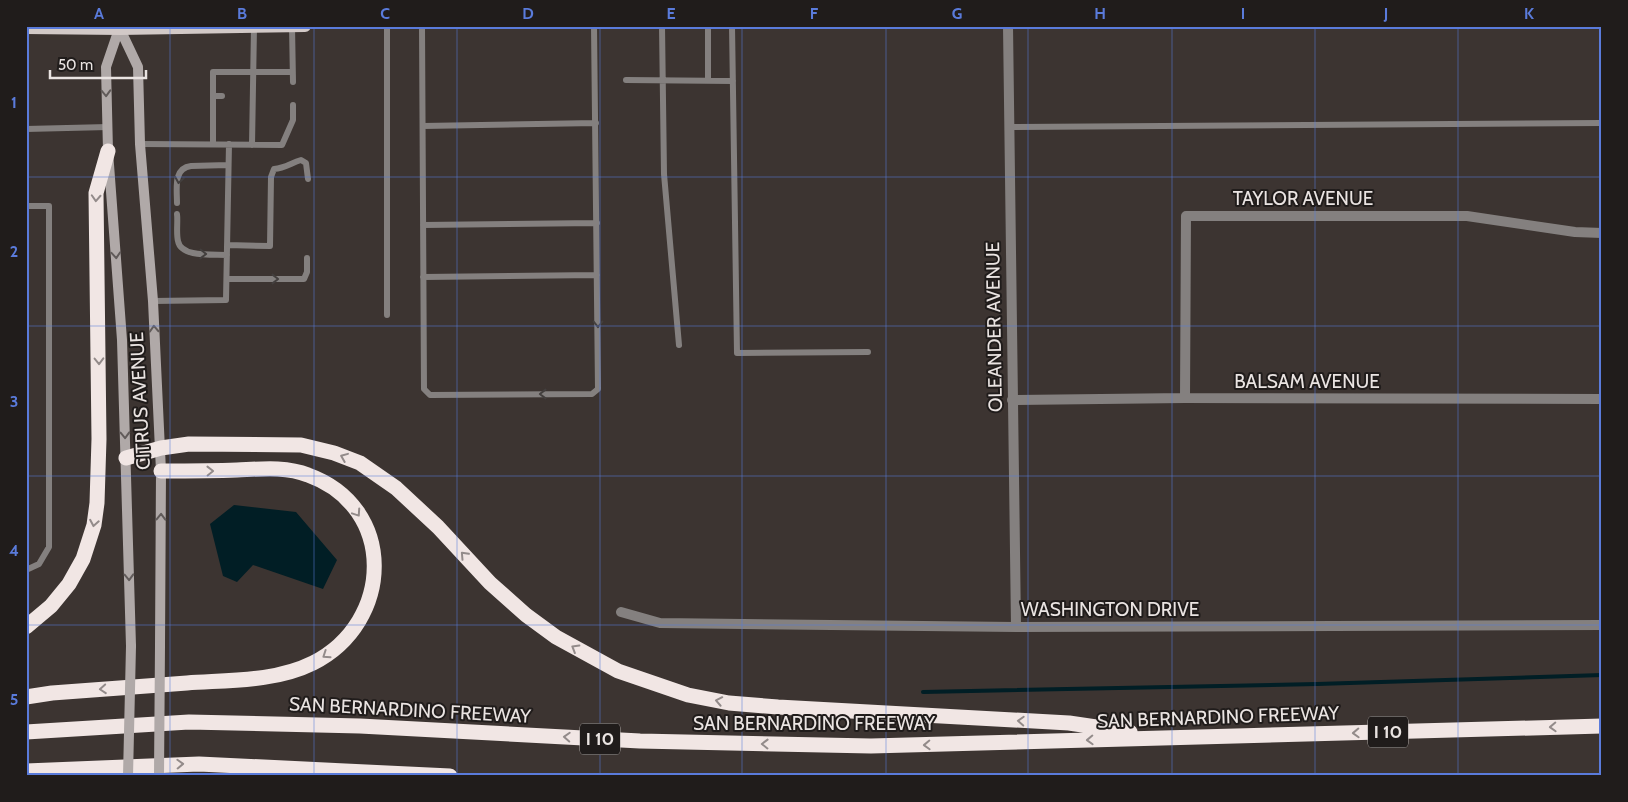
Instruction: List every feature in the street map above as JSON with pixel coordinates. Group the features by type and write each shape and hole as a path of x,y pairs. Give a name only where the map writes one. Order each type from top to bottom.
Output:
{"highway":[{"path":"26,627 51,606 69,584 83,559 94,524 98,503 96,193 108,151"},
{"path":"126,458 160,448 198,443 301,445 334,453 360,463 396,488 438,527 490,583 526,615 556,637 618,670 649,683 688,695 729,703 778,707 1069,723 1174,738"},
{"path":"26,697 52,693 216,681 282,674 308,665 329,653 345,639 362,618 370,601 374,583 374,551 368,532 360,517 350,503 337,491 313,477 283,470 161,471"},
{"name":"SAN BERNARDINO FREEWAY","path":"26,732 190,722 360,726 640,741 871,746 1602,726"},
{"path":"26,771 199,764 450,776"}],"main road":[{"path":"26,28 305,26"},
{"name":"CITRUS AVENUE","path":"120,28 106,67 108,151 122,340 126,458 131,646 128,776"},
{"name":"CITRUS AVENUE","path":"120,28 138,67 140,144 153,302 161,471 158,776"}],"street":[{"name":"OLEANDER AVENUE","path":"1008,26 1016,627"},
{"name":"TAYLOR AVENUE","path":"1185,398 1186,216 1467,216 1575,232 1602,233"},
{"name":"BALSAM AVENUE","path":"1012,400 1185,398 1602,399"},
{"name":"WASHINGTON DRIVE","path":"621,612 660,623 1016,627 1602,625"}],"lane":[{"path":"292,26 293,82"},
{"path":"387,315 388,26"},
{"path":"422,26 424,389 430,395 592,394 598,389 594,26"},
{"path":"662,26 664,174 679,345"},
{"path":"708,26 708,80"},
{"path":"732,26 737,353 868,352"},
{"path":"252,145 251,97 254,27"},
{"path":"213,144 213,72 292,72"},
{"path":"626,80 733,81"},
{"path":"213,96 222,96"},
{"path":"140,144 282,145 293,120 293,105"},
{"path":"213,118 222,118"},
{"path":"423,126 596,123"},
{"path":"1009,127 1602,123"},
{"path":"26,129 108,127"},
{"path":"153,302 226,300 228,144"},
{"path":"227,245 270,246 271,177 274,169 289,167 294,162 301,160 306,163 308,179"},
{"path":"177,203 180,170 191,166 228,165"},
{"path":"26,206 49,206 49,547 39,564 26,570"},
{"path":"178,214 178,242 181,248 190,254 227,254"},
{"path":"423,225 597,223"},
{"path":"227,279 304,279 308,272 308,258"},
{"path":"423,277 598,275"}],"water":[{"path":"234,505 296,512 337,560 323,589 253,565 237,582 223,576 210,524"}],"waterway":[{"path":"923,692 1317,684 1602,675"}]}
